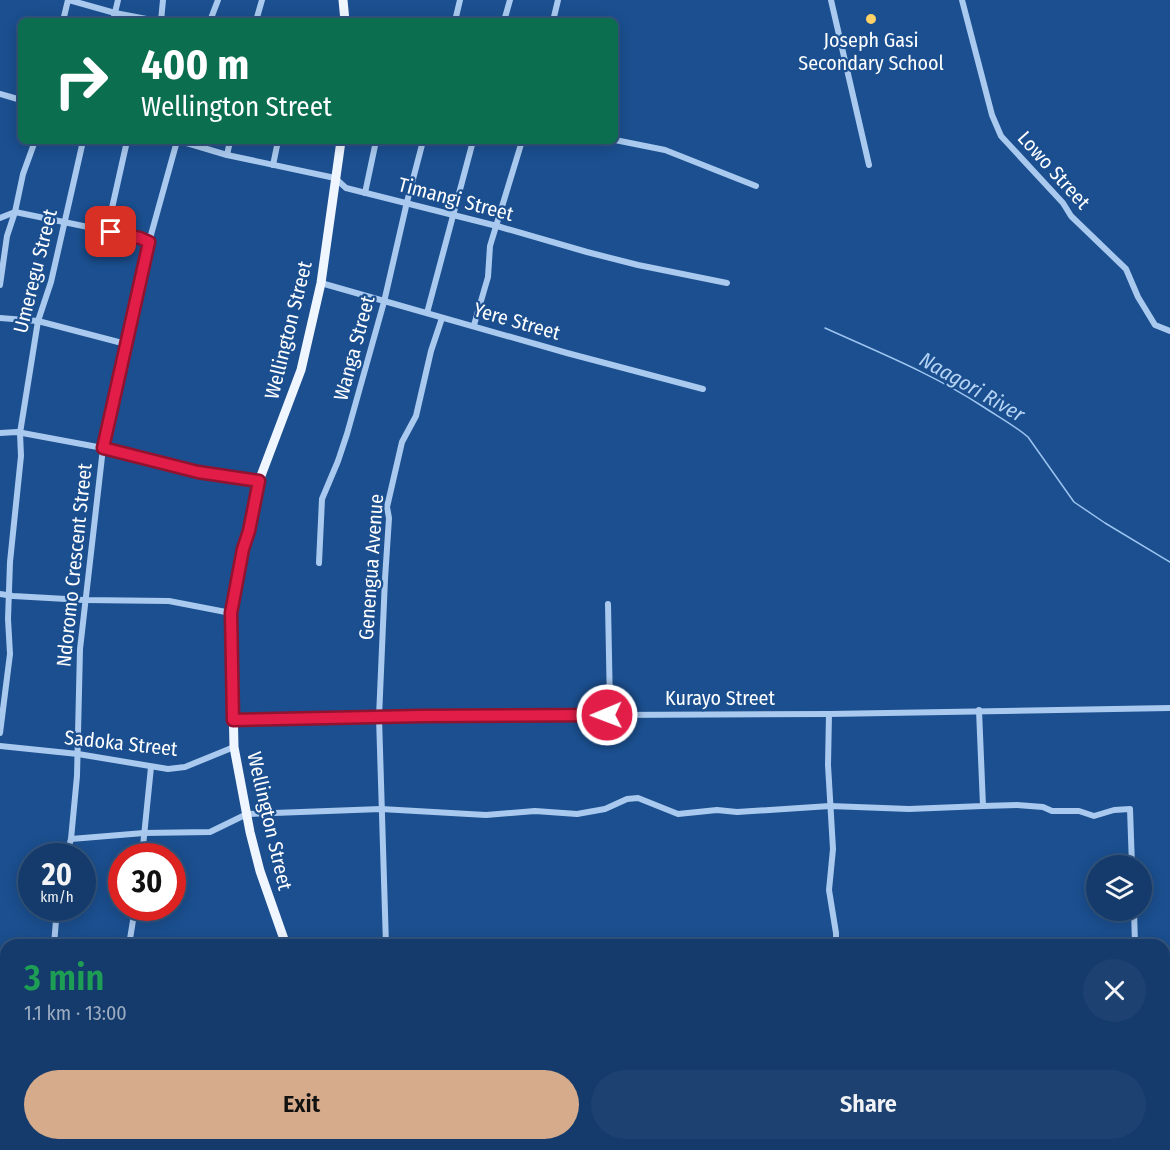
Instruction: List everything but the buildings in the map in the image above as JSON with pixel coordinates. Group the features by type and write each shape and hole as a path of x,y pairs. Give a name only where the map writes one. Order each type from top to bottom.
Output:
{"main road":[{"path":"343,0 345,18"},
{"name":"Wellington Street","path":"284,939 260,871 234,747 231,613 259,481 301,370 321,283 341,144"}],"street":[{"path":"64,18 69,0 142,18"},
{"path":"114,18 118,0"},
{"path":"160,18 163,0"},
{"path":"211,18 218,0"},
{"path":"257,18 262,0"},
{"path":"456,18 460,0"},
{"path":"505,18 510,0"},
{"path":"554,18 558,0"},
{"path":"831,0 868,165"},
{"name":"Lowo Street","path":"962,0 992,116 1001,136 1063,203 1071,216 1126,269 1138,297 1155,326 1170,331"},
{"path":"0,94 18,99"},
{"path":"618,141 665,150 756,186"},
{"path":"0,285 7,236 23,174 34,144"},
{"name":"Umeregu Street","path":"0,733 10,654 8,619 10,562 21,456 20,433 38,321 51,282 82,144"},
{"path":"111,232 110,217 125,144"},
{"name":"Ndoromo Crescent Street","path":"70,843 76,799 80,649 84,600 103,448 149,242 177,144"},
{"name":"Timangi Street","path":"188,144 227,155 335,178 346,188 497,226 597,255 726,283"},
{"path":"227,155 229,144"},
{"path":"273,165 277,144"},
{"path":"365,193 375,144"},
{"name":"Wanga Street","path":"319,563 322,499 347,434 384,302 422,144"},
{"path":"427,313 471,144"},
{"path":"474,325 488,277 490,246 521,144"},
{"path":"0,218 15,212 140,238 149,242"},
{"name":"Yere Street","path":"321,283 703,389"},
{"path":"0,318 38,321 126,344"},
{"name":"Genengua Avenue","path":"386,939 379,717 389,518 387,507 402,442 416,416 431,351 442,318"},
{"path":"0,433 20,433 103,448 198,472 259,481"},
{"path":"0,594 84,600 169,601 231,613"},
{"path":"607,715 610,707 608,604"},
{"name":"Kurayo Street","path":"233,720 1170,708"},
{"path":"979,710 983,806"},
{"path":"829,714 833,849 829,890 836,939"},
{"name":"Sadoka Street","path":"0,746 78,754 168,769 185,767 234,747"},
{"path":"143,843 151,767"},
{"path":"71,839 144,833 210,832 247,813 381,809 486,814 535,811 577,814 605,809 627,799 638,798 678,814 717,810 737,812 830,807 909,809 1017,805 1043,807 1052,811 1079,811 1094,816 1114,810 1130,810 1132,855"},
{"path":"54,939 56,921"},
{"path":"130,939 133,921"},
{"path":"1134,921 1135,939"}],"waterway":[{"name":"Naagori River","path":"825,328 925,374 963,394 1011,425 1028,437 1074,502 1170,562"}],"place":[{"name":"Joseph Gasi Secondary School","path":"871,19"}],"route":[{"path":"111,232 149,242 103,448 198,472 259,481 231,613 233,720 607,715"}]}
